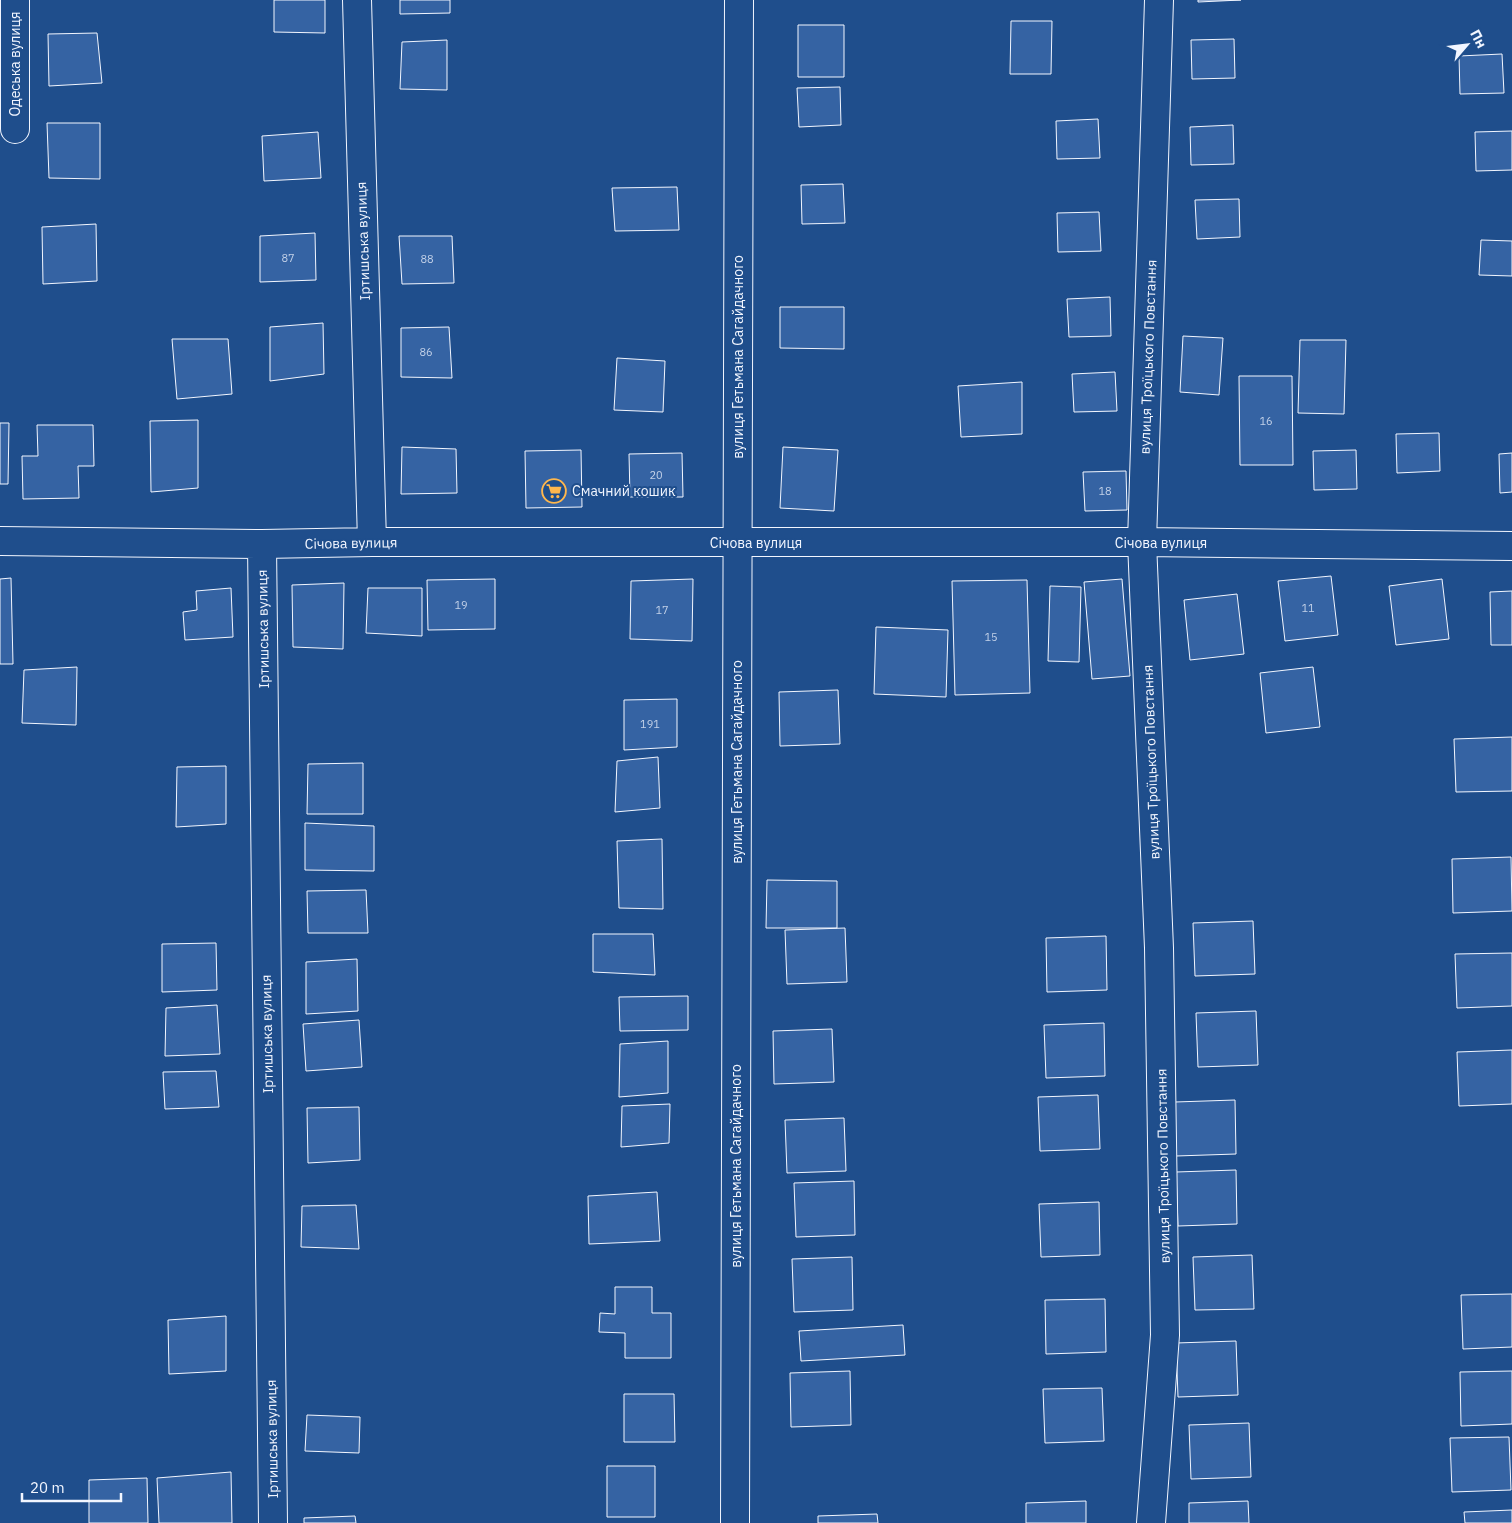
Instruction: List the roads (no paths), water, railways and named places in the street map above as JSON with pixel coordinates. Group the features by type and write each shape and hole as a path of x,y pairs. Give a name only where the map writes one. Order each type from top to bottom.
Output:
{"street":[{"name":"Одеська вулиця","path":"15,0 15,128"},
{"name":"Іртишська вулиця","path":"357,0 372,542"},
{"name":"вулиця Гетьмана Сагайдачного","path":"735,1523 739,0"},
{"name":"вулиця Троїцького Повстання","path":"1152,1523 1166,1335 1159,948 1142,542 1160,0"},
{"name":"Січова вулиця","path":"0,542 262,544 372,542 1142,542 1512,546"},
{"name":"Іртишська вулиця","path":"262,544 273,1523"}],"place":[{"name":"Смачний кошик","path":"554,491"}]}
